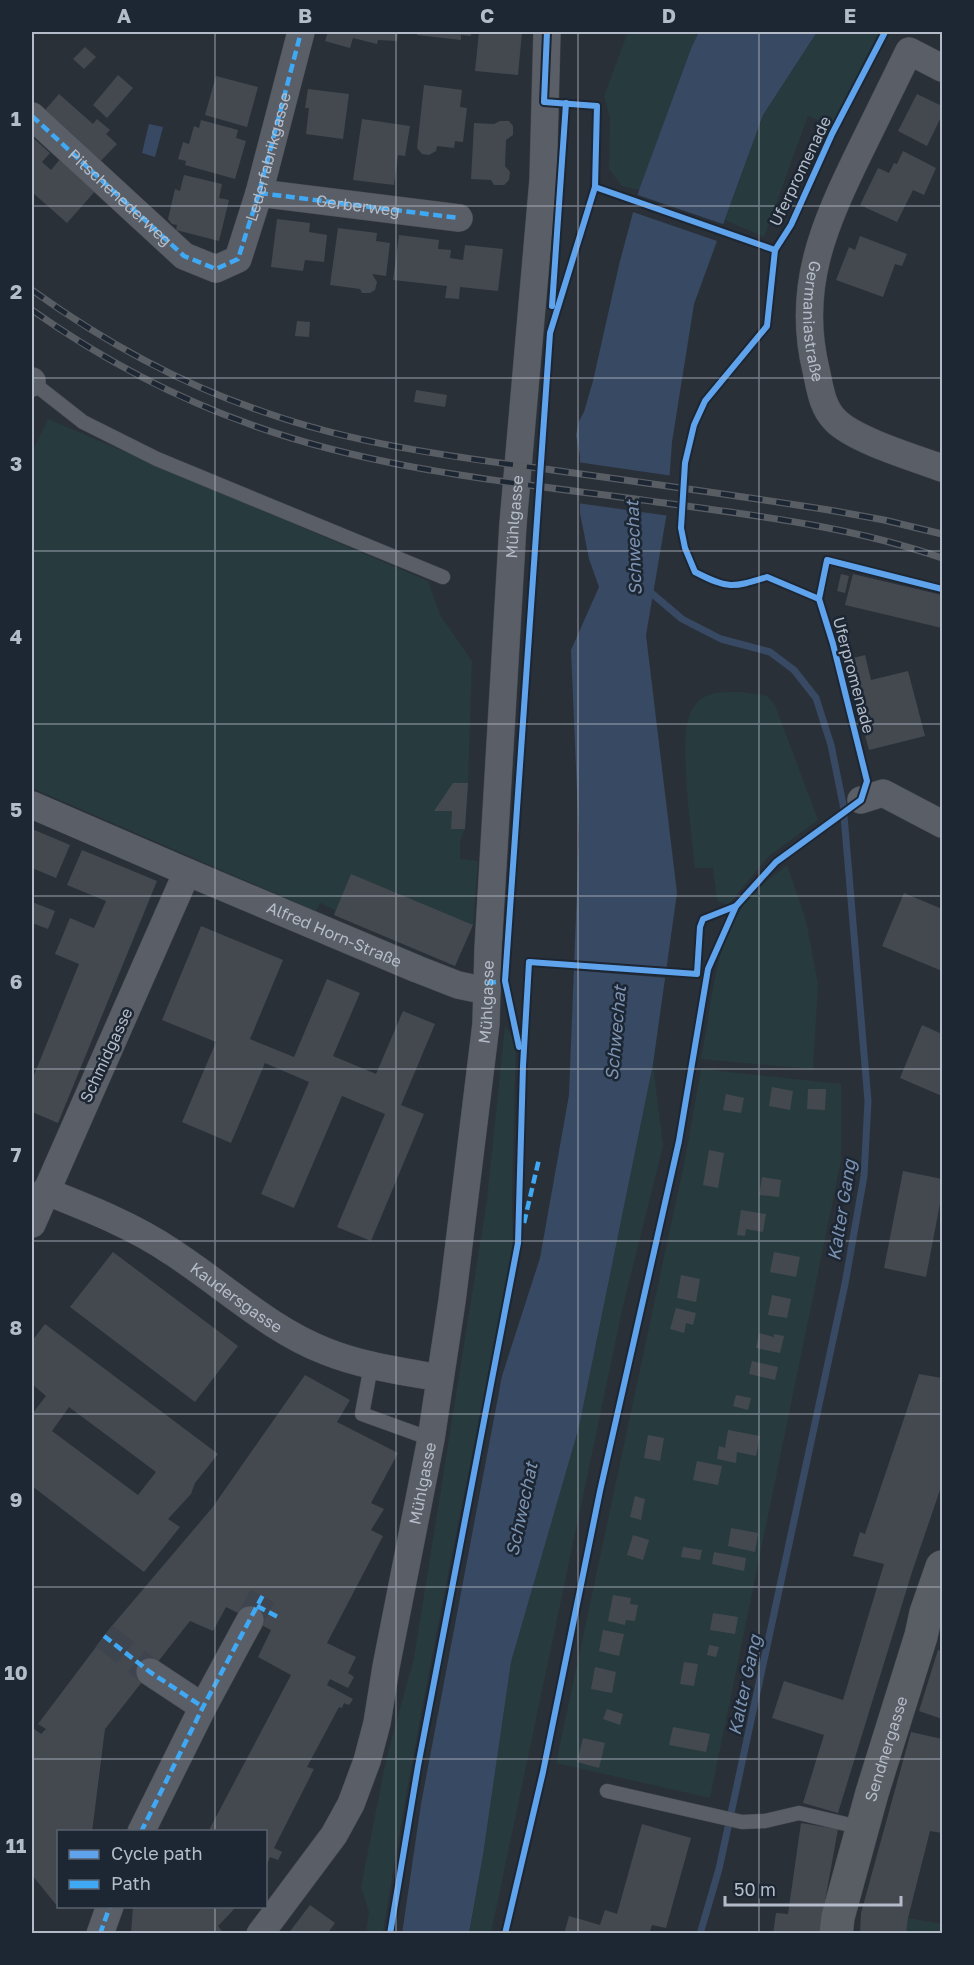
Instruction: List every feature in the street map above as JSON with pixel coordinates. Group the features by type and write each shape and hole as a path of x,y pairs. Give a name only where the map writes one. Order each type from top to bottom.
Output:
{"street":[{"name":"Lederfabrikgasse","path":"216,269 238,259 259,193 301,32"},
{"name":"Mühlgasse","path":"260,1934 334,1835 351,1804 367,1761 377,1723 431,1439 452,1300 486,1024 513,524 543,180 547,32"},
{"name":"Germaniastraße","path":"942,68 909,51 832,208 813,270 810,294 814,361 825,406 836,421 852,433 942,468"},
{"name":"Pitschenederweg","path":"32,116 183,256 216,269"},
{"name":"Gerberweg","path":"259,193 459,218"},
{"path":"861,800 883,793 942,824"},
{"name":"Alfred Horn-Straße","path":"32,805 183,879 458,985 486,991"},
{"name":"Schmidgasse","path":"32,1224 183,879"},
{"name":"Kaudersgasse","path":"45,1191 98,1213 171,1250 286,1332 325,1351 371,1366 440,1378"},
{"name":"Sendnergasse","path":"836,1934 838,1917 863,1828 926,1613 942,1567"},
{"path":"142,1830 203,1707 250,1620"},
{"path":"150,1672 203,1707"},
{"path":"100,1934 109,1908"}],"lane":[{"path":"32,382 83,422 157,459 443,577"},
{"path":"371,1366 363,1414 431,1439"},
{"path":"607,1791 742,1822 765,1821 799,1813 863,1828"}],"green space":[{"path":"628,32 699,32 639,190 622,186 609,169 610,118 604,96"},
{"path":"817,32 879,32 832,125 808,116 764,237 725,220 763,115"},
{"path":"48,419 428,581 440,615 472,661 468,783 465,829 460,841 460,859 478,861 473,925 455,966 334,915 335,910 320,903 316,911 32,788 32,452"},
{"path":"741,692 767,696 775,705 818,820 769,856 728,905 717,901 713,868 695,868 685,745 690,714 699,700 715,693"},
{"path":"787,865 806,920 818,985 813,1069 701,1059 718,967 728,932 740,910 752,896"},
{"path":"505,1026 516,1041 513,1255 428,1678 383,1933 366,1933 369,1912 361,1887 386,1760 414,1658 487,1200"},
{"path":"653,1064 663,1146 623,1306 491,1933 469,1934 511,1662 579,1427"},
{"path":"701,1069 841,1084 841,1161 710,1798 556,1763 686,1154"},
{"path":"908,1918 942,1924 942,1933 906,1933"}],"water":[{"name":"Schwechat","path":"699,32 817,32 763,115 694,304 672,442 667,512 646,635 677,893 653,1064 579,1427 511,1662 483,1855 469,1933 402,1934 421,1804 502,1376 540,1258 569,1095 579,838 571,650 599,587 589,559 580,513 580,456 576,435 593,381 619,265 639,190"},
{"path":"149,124 163,127 155,157 142,153"}],"pier":[{"path":"635,194 726,225 720,242 630,211"},
{"path":"577,462 673,476 670,516 577,503"},
{"path":"571,960 669,968 668,978 571,970"}],"building":[{"path":"328,32 398,32 397,41 378,40 377,44 353,38 350,48 325,41"},
{"path":"417,32 471,32 471,36 461,35 461,40 417,35"},
{"path":"479,32 522,32 518,75 475,71"},
{"path":"85,47 96,57 84,69 73,59"},
{"path":"118,75 133,88 107,118 93,105"},
{"path":"216,76 258,87 247,127 205,115"},
{"path":"424,85 462,90 460,107 467,108 463,142 455,141 454,148 437,146 436,151 429,155 422,154 417,148"},
{"path":"308,89 349,94 343,139 306,134 309,108 305,108"},
{"path":"59,94 93,124 97,119 110,130 106,134 117,144 95,167 39,117"},
{"path":"917,94 942,106 942,115 927,146 898,131"},
{"path":"362,119 410,126 405,156 398,155 394,185 353,180"},
{"path":"201,120 238,130 236,138 246,141 235,179 185,165 186,161 178,159 183,142 189,144 194,126 199,128"},
{"path":"509,121 513,126 513,135 506,140 505,166 510,172 509,180 504,185 494,185 491,180 471,179 474,123 494,124"},
{"path":"32,137 50,153 42,162 51,170 61,158 97,189 67,223 32,192 34,171 32,169"},
{"path":"903,151 936,168 924,195 913,190 897,222 860,205 878,168 889,173 894,163 897,164"},
{"path":"184,175 222,184 219,198 229,200 219,241 176,230 177,225 172,224 168,219 175,189 180,191"},
{"path":"277,219 310,223 309,232 327,235 324,262 305,260 303,271 271,267"},
{"path":"338,228 377,233 376,241 390,243 386,276 372,274 377,282 375,290 370,293 362,293 360,289 330,285"},
{"path":"399,235 439,240 438,249 451,250 450,258 463,260 465,245 503,249 498,291 460,287 459,299 445,298 447,286 393,280"},
{"path":"860,236 907,254 902,266 895,264 883,297 836,280 849,247 855,250"},
{"path":"297,321 310,322 309,337 295,336"},
{"path":"416,390 447,395 445,407 414,402"},
{"path":"841,574 849,576 845,593 837,591"},
{"path":"853,574 942,595 942,628 845,605"},
{"path":"865,655 871,680 908,671 925,736 869,750 845,660"},
{"path":"453,783 468,783 465,829 451,829 452,811 434,811"},
{"path":"32,829 70,845 56,878 32,868"},
{"path":"82,850 157,881 58,1123 32,1112 32,1080 79,964 55,954 70,918 94,928 106,901 67,885"},
{"path":"351,874 473,925 455,966 334,915"},
{"path":"904,893 942,909 942,971 882,946"},
{"path":"32,902 55,911 48,929 32,923"},
{"path":"201,926 283,960 250,1039 294,1057 327,979 360,993 333,1056 376,1074 403,1011 435,1024 401,1105 424,1114 371,1241 337,1227 385,1114 342,1096 294,1208 261,1194 309,1082 265,1063 231,1143 182,1122 216,1042 162,1020"},
{"path":"922,1025 942,1034 942,1096 900,1078"},
{"path":"772,1087 793,1091 790,1110 769,1106"},
{"path":"808,1089 826,1089 825,1110 807,1109"},
{"path":"726,1094 744,1098 741,1113 723,1110"},
{"path":"709,1150 724,1153 718,1188 703,1185"},
{"path":"903,1171 942,1179 942,1193 926,1277 884,1268"},
{"path":"762,1177 781,1180 779,1197 759,1195"},
{"path":"741,1210 766,1214 763,1232 746,1229 745,1236 737,1235"},
{"path":"113,1252 238,1346 195,1402 70,1307"},
{"path":"774,1252 800,1257 796,1277 770,1272"},
{"path":"681,1275 700,1279 696,1302 677,1298"},
{"path":"772,1295 791,1299 787,1318 768,1315"},
{"path":"676,1308 696,1313 693,1325 686,1323 684,1333 670,1329"},
{"path":"45,1324 218,1454 195,1483 191,1494 168,1519 180,1527 144,1572 32,1486 32,1414 46,1396 32,1384 32,1341","holes":["69,1407 156,1472 138,1495 52,1431"]},
{"path":"759,1333 774,1337 774,1334 784,1336 780,1353 756,1348"},
{"path":"752,1361 778,1367 775,1380 749,1374"},
{"path":"919,1374 942,1378 942,1484 912,1572 838,1813 803,1803 824,1735 772,1718 784,1681 843,1700 884,1564 853,1556 860,1532 865,1534"},
{"path":"305,1375 350,1400 337,1422 398,1453 371,1503 384,1509 371,1530 383,1536 327,1643 356,1657 348,1673 354,1677 348,1688 330,1679 327,1685 353,1699 349,1705 344,1703 342,1708 339,1707 307,1767 314,1769 274,1848 282,1852 278,1860 270,1857 267,1864 267,1830 209,1830 291,1675 258,1657 271,1630 226,1607 213,1631 190,1621 105,1729 92,1830 57,1830 57,1906 32,1875 32,1732 34,1729 41,1734 46,1729 38,1724 111,1627 212,1508"},
{"path":"736,1395 751,1398 748,1410 733,1406"},
{"path":"728,1430 760,1436 756,1456 737,1452 736,1463 717,1459 719,1446 725,1448"},
{"path":"648,1435 664,1438 660,1461 644,1458"},
{"path":"697,1461 722,1466 718,1485 693,1480"},
{"path":"635,1496 645,1499 641,1520 630,1517"},
{"path":"731,1528 758,1533 755,1552 728,1546"},
{"path":"633,1535 649,1540 643,1560 627,1555"},
{"path":"683,1547 702,1550 700,1560 681,1557"},
{"path":"714,1552 746,1558 744,1571 712,1564"},
{"path":"613,1595 631,1598 630,1604 638,1605 635,1621 626,1620 625,1625 608,1621"},
{"path":"713,1613 738,1617 735,1634 710,1630"},
{"path":"603,1630 624,1634 619,1656 599,1651"},
{"path":"709,1645 719,1647 716,1657 707,1655"},
{"path":"938,1650 942,1651 942,1719 919,1711"},
{"path":"684,1662 698,1664 694,1686 680,1684"},
{"path":"595,1667 616,1672 612,1693 591,1689"},
{"path":"607,1709 623,1714 620,1725 603,1719"},
{"path":"673,1727 710,1734 706,1752 669,1745"},
{"path":"911,1732 942,1739 942,1833 930,1831 906,1934 860,1934 861,1913"},
{"path":"583,1738 605,1743 599,1768 577,1762"},
{"path":"801,1823 838,1829 819,1934 773,1934 776,1913 788,1914"},
{"path":"642,1824 691,1838 666,1928 652,1925 649,1934 564,1934 569,1916 600,1925 605,1910 617,1914"},
{"path":"310,1905 335,1923 327,1934 288,1934"},
{"path":"133,1908 235,1908 218,1926 224,1934 131,1934"}],"waterway":[{"name":"Kalter Gang","path":"649,591 682,619 721,639 770,652 794,670 816,698 831,745 843,804 868,1101 864,1176 845,1284 719,1869 700,1934"}],"tunnel":[{"path":"250,1620 263,1595"},
{"path":"104,1636 150,1672"}],"railway":[{"path":"32,290 86,327 172,375 233,401 335,433 443,455 835,511 942,534"},
{"path":"32,310 111,360 166,389 223,414 301,441 352,454 456,474 840,530 942,558"}],"marked path":[{"path":"32,116 184,256 216,269 238,259 259,193 301,32"},
{"path":"259,193 459,218"},
{"path":"487,983 505,981"},
{"path":"524,1223 539,1159"},
{"path":"142,1830 203,1707 263,1595"},
{"path":"257,1606 278,1617"},
{"path":"104,1636 150,1672 203,1707"},
{"path":"100,1934 109,1908"}],"cycle path":[{"path":"519,1047 505,981 550,333 595,187 597,106 544,102 547,32"},
{"name":"Uferpromenade","path":"819,599 767,577 730,585 715,582 695,572 685,548 681,528 685,463 694,425 705,401 767,326 775,250 791,225 832,134 885,32"},
{"path":"552,306 566,103"},
{"path":"595,187 775,250"},
{"name":"Uferpromenade","path":"505,1934 543,1772 600,1491 679,1141 708,969 736,906 776,862 861,800 867,781 833,644 819,599 827,560 942,589"},
{"path":"390,1934 418,1766 518,1243 523,1066 529,962 697,974 700,927 703,919 736,906"}]}
